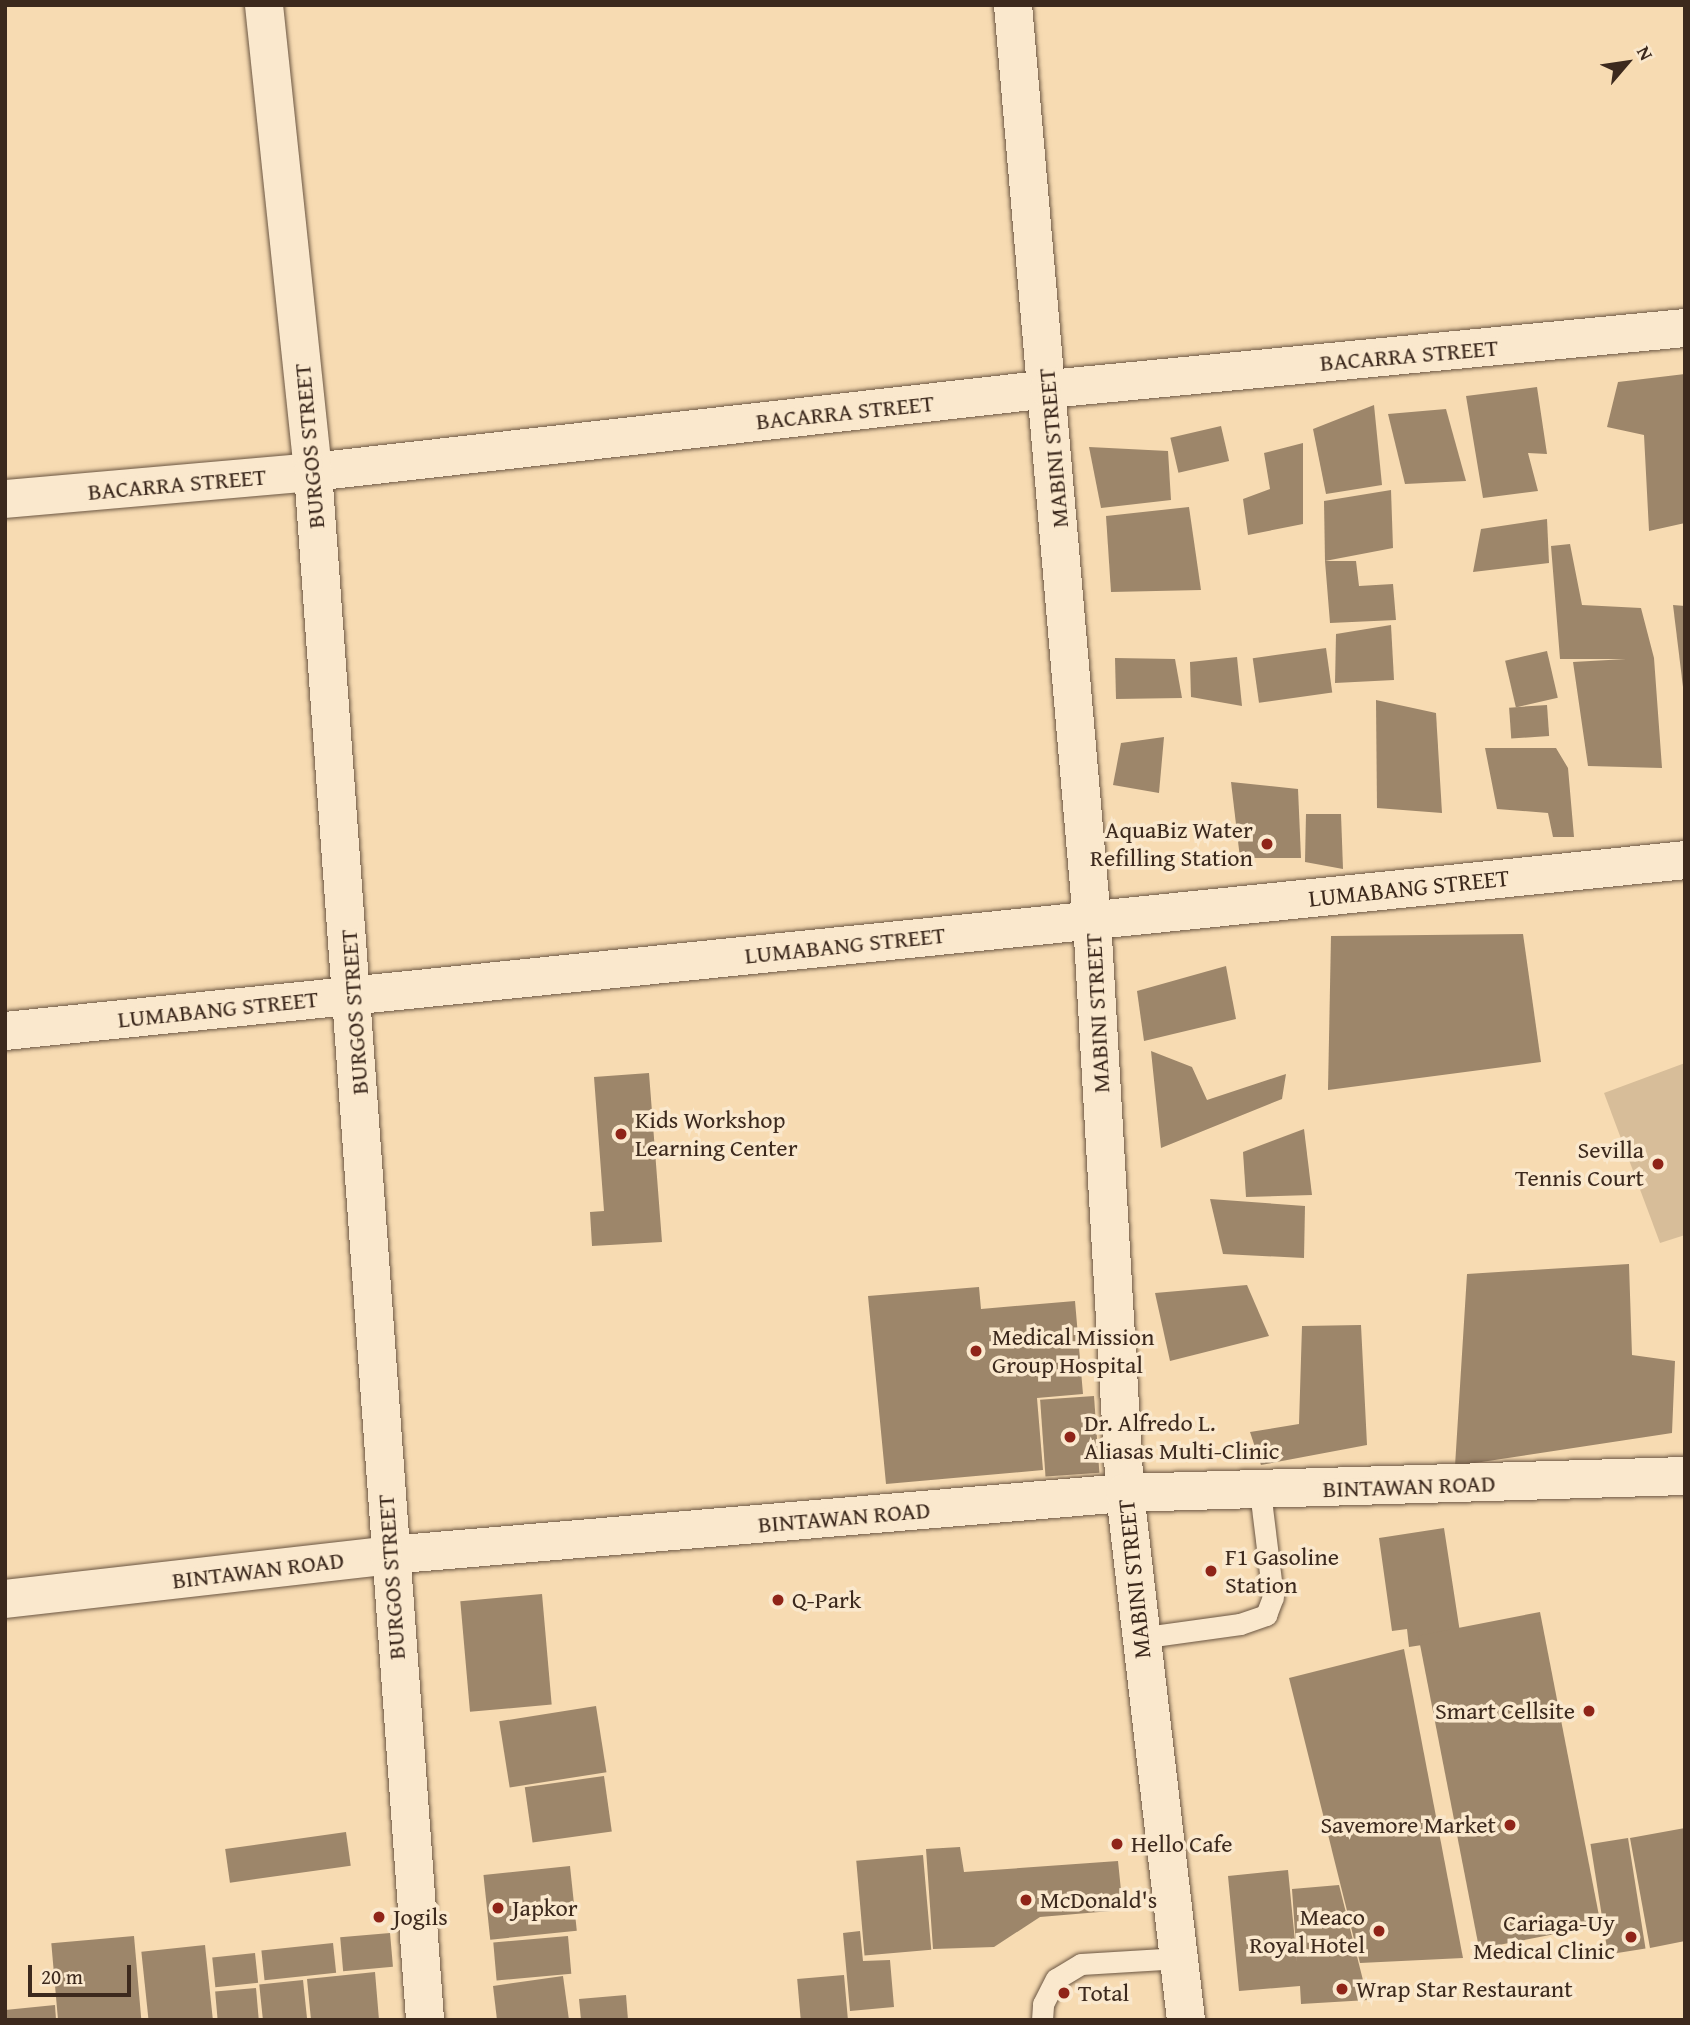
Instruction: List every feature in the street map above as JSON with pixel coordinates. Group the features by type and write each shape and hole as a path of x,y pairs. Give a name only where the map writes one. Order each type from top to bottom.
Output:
{"street":[{"name":"BURGOS STREET","path":"264,5 313,472 354,995 389,1555 425,2020"},
{"name":"MABINI STREET","path":"1013,5 1049,389 1092,920 1125,1493 1139,1638 1186,2020"},
{"name":"BACARRA STREET","path":"5,499 313,472 1049,389 1685,328"},
{"name":"LUMABANG STREET","path":"5,1031 1685,860"},
{"name":"BINTAWAN ROAD","path":"5,1599 389,1555 1125,1493 1260,1492 1685,1476"}],"lane":[{"path":"1139,1638 1240,1624 1266,1615 1273,1597 1260,1492"},
{"path":"1042,2020 1043,2004 1056,1979 1081,1964 1180,1958"}],"shaded area":[{"name":"Sevilla Tennis Court","path":"1685,1063 1685,1235 1660,1243 1604,1093"}],"building":[{"path":"1685,374 1685,523 1649,531 1644,435 1607,427 1618,382"},
{"path":"1537,387 1547,454 1528,453 1538,491 1483,498 1466,396"},
{"path":"1374,405 1382,485 1326,494 1313,429"},
{"path":"1446,409 1466,481 1405,484 1388,414"},
{"path":"1221,426 1229,461 1178,473 1170,438"},
{"path":"1303,443 1303,524 1248,535 1243,499 1270,489 1264,453"},
{"path":"1089,447 1168,451 1171,500 1101,508"},
{"path":"1391,490 1393,548 1325,561 1324,501"},
{"path":"1189,507 1201,590 1111,592 1106,516"},
{"path":"1547,519 1549,563 1473,572 1481,529"},
{"path":"1570,544 1582,605 1641,608 1654,658 1662,768 1588,766 1573,662 1626,659 1560,659 1551,546"},
{"path":"1325,561 1356,561 1359,586 1393,584 1396,620 1330,623"},
{"path":"1673,605 1685,606 1685,687 1683,687"},
{"path":"1391,625 1394,680 1335,683 1336,634"},
{"path":"1326,648 1332,693 1259,703 1253,658"},
{"path":"1547,651 1558,698 1516,707 1505,661"},
{"path":"1237,657 1242,706 1191,697 1190,662"},
{"path":"1115,658 1175,659 1182,698 1116,699"},
{"path":"1376,700 1436,713 1442,813 1377,808"},
{"path":"1547,705 1549,736 1511,739 1509,708"},
{"path":"1164,737 1159,793 1113,785 1121,743"},
{"path":"1485,748 1556,748 1568,768 1574,837 1553,837 1548,813 1497,809"},
{"path":"1231,782 1298,789 1301,858 1240,858"},
{"path":"1306,814 1341,814 1343,869 1305,862"},
{"path":"1523,934 1541,1062 1328,1090 1331,936"},
{"path":"1226,966 1236,1019 1144,1041 1137,991"},
{"path":"1151,1051 1192,1067 1207,1100 1286,1074 1282,1099 1161,1148"},
{"name":"Kids Workshop Learning Center","path":"649,1073 662,1242 592,1246 590,1212 604,1211 594,1077"},
{"path":"1304,1129 1312,1195 1246,1197 1243,1152"},
{"path":"1210,1199 1305,1206 1304,1258 1223,1254"},
{"path":"1629,1264 1632,1355 1675,1361 1672,1433 1455,1466 1467,1274"},
{"path":"1247,1285 1269,1336 1170,1361 1155,1293"},
{"name":"Medical Mission Group Hospital","path":"979,1287 981,1309 1075,1301 1083,1394 1037,1398 1043,1470 886,1484 868,1296"},
{"path":"1361,1325 1367,1445 1261,1465 1250,1432 1299,1424 1302,1326"},
{"name":"Dr. Alfredo L. Aliasas Multi-Clinic","path":"1094,1396 1099,1473 1046,1477 1040,1400"},
{"path":"1444,1528 1461,1639 1409,1647 1407,1629 1392,1631 1379,1538"},
{"path":"542,1594 552,1705 470,1712 460,1601"},
{"name":"Savemore Market","path":"1540,1612 1601,1925 1479,1949 1418,1636"},
{"path":"1404,1649 1463,1958 1360,1963 1289,1678"},
{"path":"596,1706 606,1772 510,1788 499,1721"},
{"path":"604,1776 612,1831 533,1843 525,1787"},
{"path":"1685,1828 1685,1941 1650,1948 1630,1838"},
{"path":"346,1832 351,1866 230,1883 225,1849"},
{"path":"1628,1838 1646,1949 1608,1955 1590,1844"},
{"path":"960,1847 964,1872 1118,1861 1123,1910 1040,1917 994,1947 933,1949 926,1849"},
{"path":"923,1855 931,1950 865,1955 856,1861"},
{"path":"570,1866 577,1931 490,1940 483,1875"},
{"path":"1288,1870 1297,1962 1292,1889 1339,1885 1368,2000 1301,2004 1300,1986 1239,1991 1228,1876"},
{"path":"860,1931 863,1961 890,1960 894,2007 850,2011 843,1933"},
{"path":"390,1933 393,1967 343,1971 340,1937"},
{"path":"134,1936 141,2020 58,2020 51,1943"},
{"path":"568,1936 571,1974 497,1980 493,1943"},
{"path":"333,1943 336,1973 265,1980 261,1951"},
{"path":"205,1945 213,2020 149,2020 141,1952"},
{"path":"255,1953 258,1983 215,1987 212,1957"},
{"path":"375,1972 379,2020 311,2020 307,1979"},
{"path":"844,1975 848,2020 801,2020 797,1979"},
{"path":"563,1976 569,2020 497,2020 493,1986"},
{"path":"303,1980 307,2020 263,2020 259,1985"},
{"path":"256,1988 259,2020 218,2020 215,1992"},
{"path":"626,1995 628,2020 581,2020 579,1999"},
{"path":"55,2005 56,2020 5,2020 5,2010"}],"place":[{"name":"AquaBiz Water Refilling Station","path":"1267,844"},
{"name":"Kids Workshop Learning Center","path":"621,1134"},
{"name":"Sevilla Tennis Court","path":"1658,1164"},
{"name":"Medical Mission Group Hospital","path":"976,1351"},
{"name":"Dr. Alfredo L. Aliasas Multi-Clinic","path":"1070,1437"},
{"name":"F1 Gasoline Station","path":"1211,1571"},
{"name":"Q-Park","path":"778,1600"},
{"name":"Smart Cellsite","path":"1589,1711"},
{"name":"Savemore Market","path":"1510,1825"},
{"name":"Hello Cafe","path":"1117,1844"},
{"name":"McDonald's","path":"1026,1900"},
{"name":"Japkor","path":"498,1908"},
{"name":"Jogils","path":"379,1917"},
{"name":"Meaco Royal Hotel","path":"1379,1931"},
{"name":"Cariaga-Uy Medical Clinic","path":"1631,1937"},
{"name":"Wrap Star Restaurant","path":"1342,1989"},
{"name":"Total","path":"1064,1993"}]}
